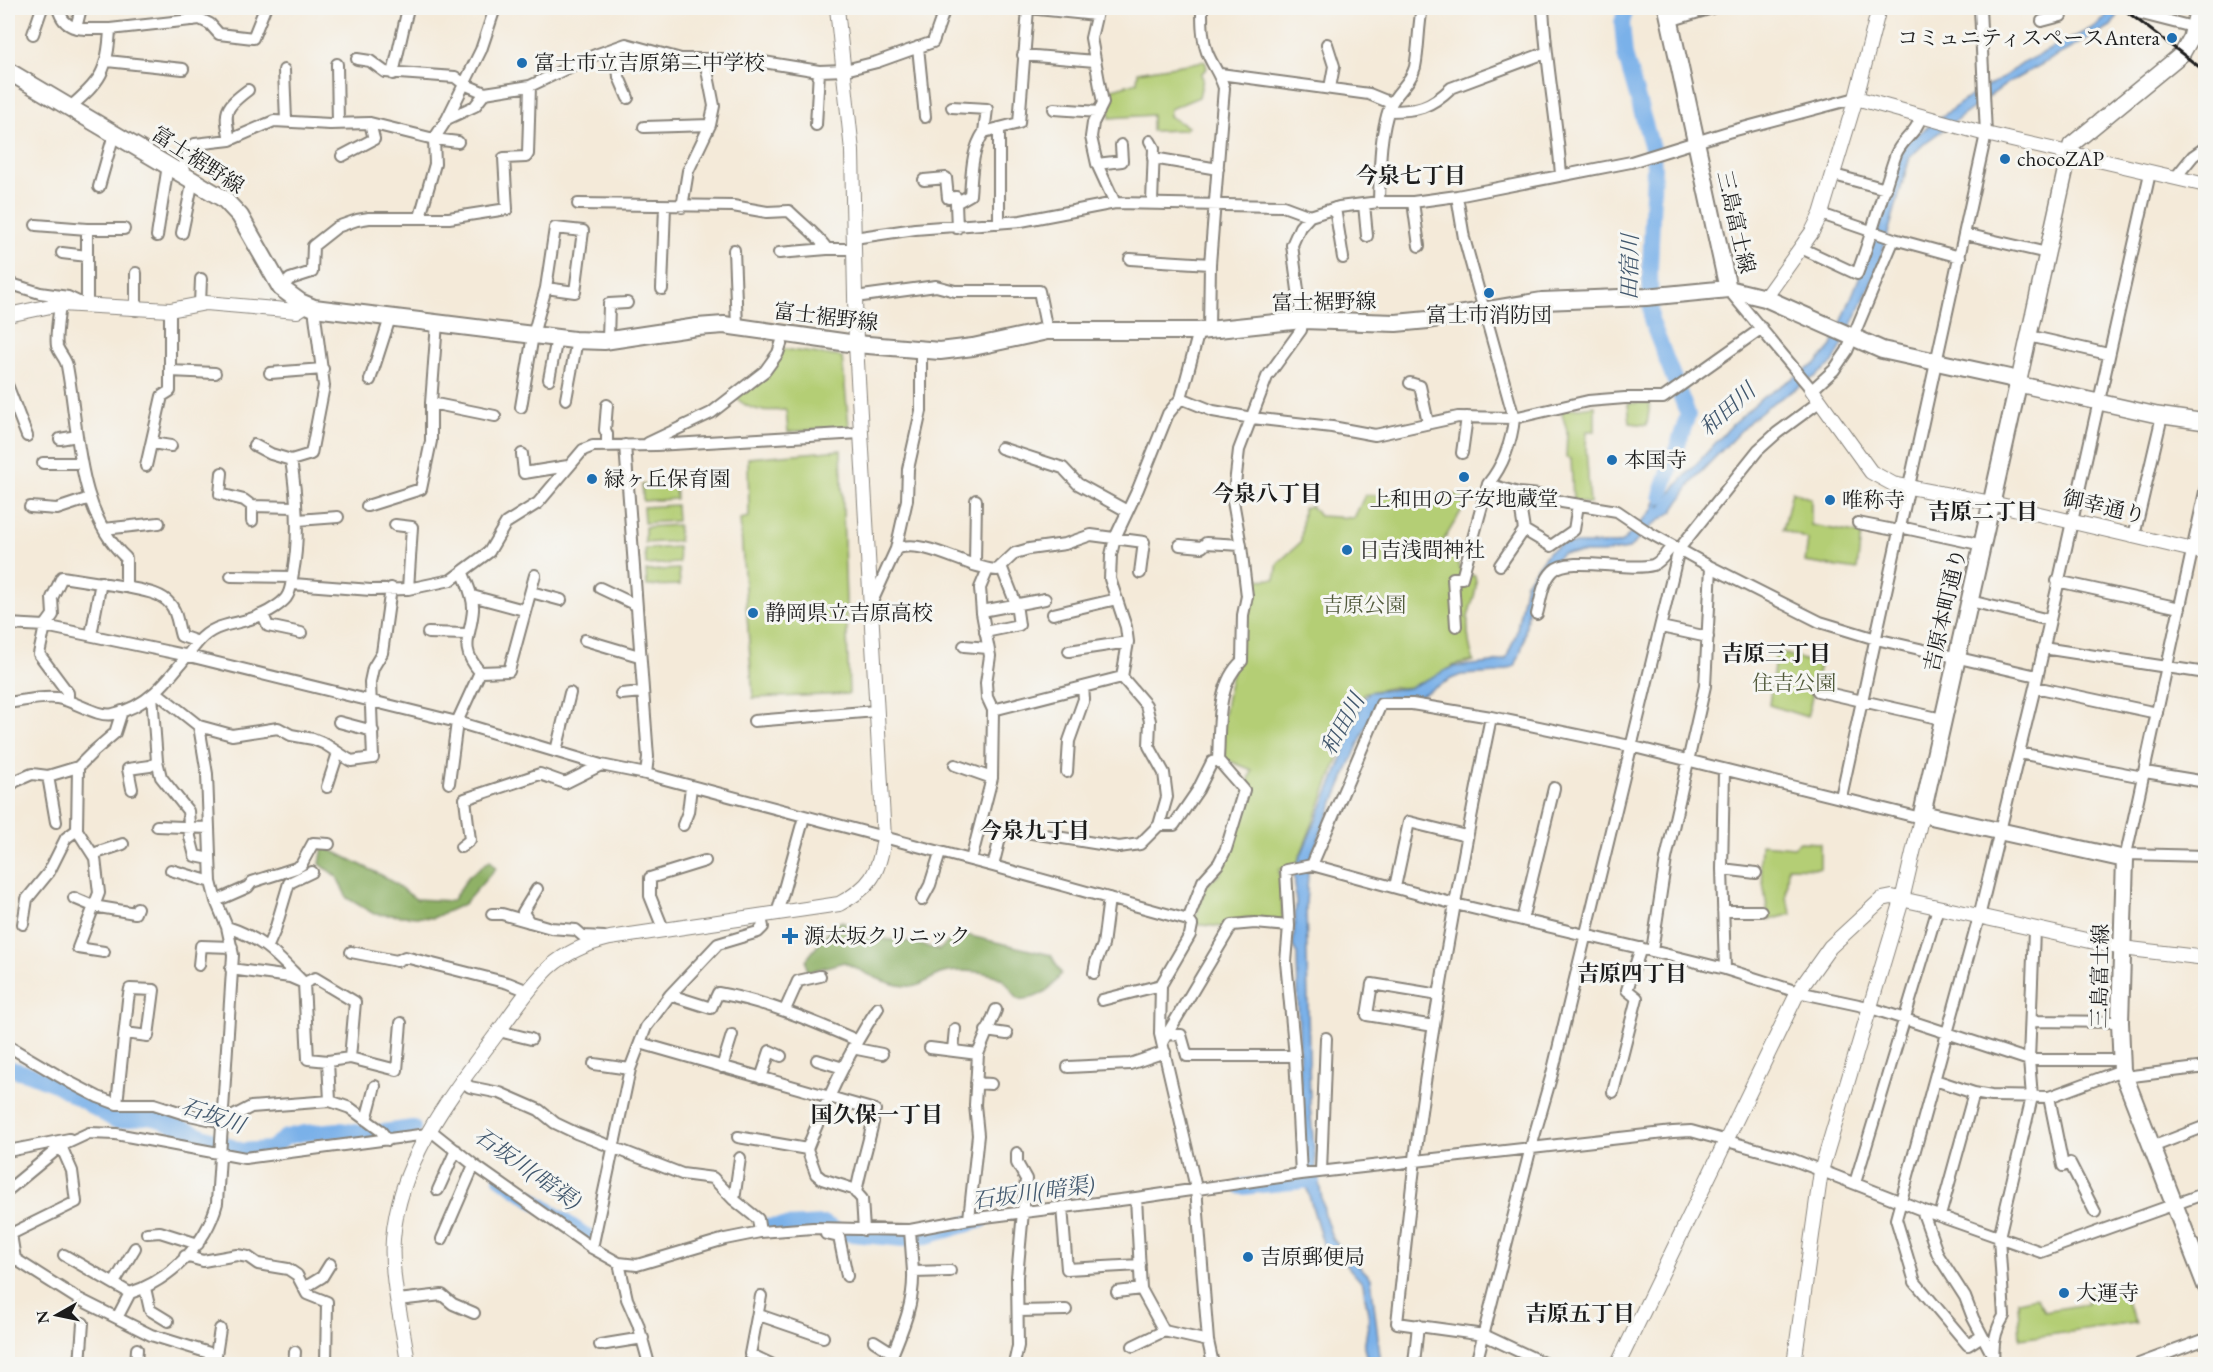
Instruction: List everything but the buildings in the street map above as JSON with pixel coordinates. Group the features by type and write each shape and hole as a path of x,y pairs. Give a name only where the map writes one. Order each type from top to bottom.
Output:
{"main road":[{"path":"2069,154 2072,145 2182,54 2191,38 2198,8"},
{"name":"三島富士線","path":"1668,14 1728,289 1765,298 1882,350 1938,361 2018,382"},
{"name":"富士裾野線","path":"8,71 224,199 240,216 281,288 310,306 390,318 577,340 608,340 697,327 738,327 784,335 921,350 958,349 1047,331 1204,331 1302,320 1396,323 1428,320 1542,301 1650,297 1728,289"},
{"name":"吉原本町通り","path":"1921,816 2069,154"},
{"path":"2018,382 2162,416 2205,422"},
{"path":"1921,816 2126,857"},
{"name":"三島富士線","path":"2126,857 2120,1022 2122,1069 2205,1286"}],"street":[{"path":"33,34 42,8"},
{"path":"58,8 66,25 76,28 110,29 200,19 210,24 219,34 253,38 265,8"},
{"path":"76,28 81,8"},
{"path":"187,8 194,20"},
{"path":"393,74 408,8"},
{"path":"420,217 435,164 434,139 447,120 481,50 495,8"},
{"path":"408,1365 393,1269 393,1238 406,1180 428,1132 461,1080 528,991 550,967 581,947 610,938 839,904 856,895 871,880 880,862 884,838 860,433 852,151 837,8"},
{"path":"357,59 370,61 385,72 393,74 455,77 464,84 485,93 530,86 595,55 626,44 667,57 705,60 745,59 819,71 845,69 877,62 933,42 945,8 1097,11 1091,38 1103,103 1093,123 1091,137 1097,164 1115,203"},
{"path":"984,132 1019,123 1028,8"},
{"path":"1122,677 1128,642 1126,627 1109,570 1115,538 1168,414 1181,398 1204,331 1224,88 1220,74 1207,52 1202,28 1202,8"},
{"path":"1379,202 1381,144 1390,107 1414,70 1422,8"},
{"path":"1543,8 1545,53 1557,122 1561,175"},
{"path":"1668,14 1712,8"},
{"path":"1765,298 1812,232 1821,214 1880,8"},
{"path":"1840,797 1938,361 1986,134 1980,8"},
{"path":"2042,21 2061,16 2059,8"},
{"path":"2138,13 2193,27"},
{"path":"69,108 93,88 107,61 110,29"},
{"path":"1327,44 1334,66 1330,88"},
{"path":"918,47 925,117"},
{"path":"616,48 619,77 628,98"},
{"path":"1220,74 1370,94 1390,107 1414,111 1442,96 1451,88 1545,53"},
{"path":"1023,55 1095,61"},
{"path":"682,207 688,171 710,124 714,106 705,60"},
{"path":"107,61 183,69"},
{"path":"337,64 338,124"},
{"path":"284,69 286,121"},
{"path":"816,124 819,71"},
{"path":"281,288 290,279 312,272 313,246 337,227 369,218 449,218 507,209 504,158 526,157 528,154 530,86"},
{"path":"230,140 225,116 226,101 248,90"},
{"path":"447,120 475,106 485,93"},
{"path":"1188,920 1203,881 1219,863 1226,849 1244,789 1218,760 1221,709 1225,690 1233,669 1242,661 1243,615 1247,596 1233,501 1234,478 1239,450 1267,377 1301,330 1302,320 1292,245 1300,227 1310,216 1335,208 1364,204 1413,202 1457,196 1561,175 1653,155 1856,98 1986,134 2205,185"},
{"path":"952,107 987,109 984,132 974,150 970,195 956,203"},
{"path":"1054,109 1099,112"},
{"path":"1801,248 1857,274 1874,232 1897,152 1918,127 1921,116"},
{"path":"157,236 190,148 195,144 230,140 260,125 274,121 370,123 434,139 458,142"},
{"path":"342,156 374,139 370,123"},
{"path":"644,128 710,124"},
{"path":"999,128 999,223"},
{"path":"99,188 114,134"},
{"path":"1150,141 1154,148 1152,202"},
{"path":"1097,164 1122,160 1121,146"},
{"path":"2175,178 2193,156 2205,147"},
{"path":"1154,158 1218,169"},
{"path":"181,173 182,233"},
{"path":"1982,1336 1968,1346 1915,1282 1896,1219 1979,917 2019,753 2150,173"},
{"path":"1834,174 1886,189"},
{"path":"924,180 946,178 948,198 956,197 957,228"},
{"path":"1456,626 1453,578 1462,578 1488,484 1496,474 1505,454 1513,430 1514,418 1464,238 1457,196"},
{"path":"1413,202 1419,246"},
{"path":"779,253 827,249 915,229 957,228 1021,221 1115,203 1283,206 1310,216"},
{"path":"578,204 733,206 767,212 789,211 802,225 819,237 827,249"},
{"path":"1364,204 1367,236"},
{"path":"662,289 665,206"},
{"path":"1335,208 1343,258"},
{"path":"1821,214 1891,238 1960,257"},
{"path":"36,225 124,229"},
{"path":"521,407 533,334 546,288 555,228 583,231 575,292 546,288"},
{"path":"87,229 87,306"},
{"path":"1965,234 2047,253"},
{"path":"1537,614 1545,581 1554,569 1576,563 1624,567 1654,565 1675,547 1758,450 1777,434 1834,370 1848,351 1846,335 1891,238"},
{"path":"734,250 738,327"},
{"path":"62,253 87,256"},
{"path":"1130,259 1210,264"},
{"path":"136,273 136,310"},
{"path":"200,304 201,279"},
{"path":"8,283 40,294 68,297 87,306"},
{"path":"855,297 936,286 955,291 1039,291 1047,331"},
{"path":"1728,289 1813,392"},
{"path":"608,340 609,304 627,303"},
{"path":"60,304 57,346 67,364 81,463 90,498 112,546 126,558 126,587"},
{"path":"8,315 60,304 136,310 170,310 200,304 297,311 310,306 323,369 324,386 311,454 291,460 279,458 254,446"},
{"path":"146,466 162,396 170,391 170,310"},
{"path":"370,381 390,318"},
{"path":"367,506 421,489 431,441 431,403 437,323"},
{"path":"1181,398 1213,411 1375,435 1467,417 1514,418 1588,401 1664,398 1762,328"},
{"path":"648,443 711,413 765,371 778,353 784,335"},
{"path":"2029,336 2109,354"},
{"path":"549,379 557,338"},
{"path":"566,399 577,340"},
{"path":"871,605 896,549 907,500 908,469 921,411 921,350"},
{"path":"270,373 323,369"},
{"path":"170,371 215,373"},
{"path":"1410,383 1420,386 1428,423"},
{"path":"8,387 27,436"},
{"name":"御幸通り","path":"1813,392 1871,472 1893,484 1992,503 2199,551"},
{"path":"431,403 495,416"},
{"path":"607,405 605,430 607,445"},
{"path":"2134,536 2162,416"},
{"path":"1462,453 1467,417"},
{"path":"231,576 292,580 371,590 408,589 451,580 489,552 506,523 538,503 583,450 592,446 648,443 657,445 860,433"},
{"path":"60,439 77,436"},
{"path":"152,442 171,447"},
{"path":"625,445 648,757 646,774"},
{"path":"1001,448 1063,468 1078,484 1127,511"},
{"path":"522,454 524,473 568,466"},
{"path":"8,703 56,698 111,715 122,711 144,702 154,694 207,634 225,624 263,615 286,599 298,549 298,520 291,460"},
{"path":"43,463 81,463"},
{"path":"222,473 220,494 244,500 252,506 295,507"},
{"path":"1488,484 1518,493 1617,511 1648,532 1711,567 1820,622 1876,639 2157,713"},
{"path":"2205,488 2199,551 2180,608 2126,857 2205,856"},
{"path":"1500,565 1524,530 1518,493"},
{"path":"30,507 57,509 90,498"},
{"path":"975,564 976,500"},
{"path":"1524,530 1551,546 1574,530 1578,505"},
{"path":"252,506 252,520"},
{"path":"298,520 338,517"},
{"path":"104,529 159,523"},
{"path":"1858,523 1983,545"},
{"path":"395,525 412,527 408,589"},
{"path":"896,549 903,546 937,551 997,570 1015,553 1065,544 1091,535 1144,542 1140,573"},
{"path":"1180,545 1202,547 1206,543 1241,545"},
{"path":"1476,1365 1609,844 1630,746 1661,627 1675,547"},
{"path":"985,632 1019,625 1016,604 1001,566"},
{"path":"1613,1092 1637,998 1627,990 1646,949 1705,686 1711,567"},
{"path":"971,860 992,778 993,710 987,697 986,683 990,656 980,588 988,569"},
{"path":"463,573 472,596 473,609 467,634 470,660 480,672"},
{"path":"480,672 508,671 535,575"},
{"path":"68,700 68,693 39,654 45,626 53,615 52,598 62,577 145,591 165,600 172,605 181,636 198,642"},
{"path":"2057,581 2180,608"},
{"path":"91,635 102,582"},
{"path":"154,694 199,726 232,735 278,728 291,735 325,744 351,761 373,758 370,682 373,668 382,653 392,588"},
{"path":"600,588 636,605"},
{"path":"531,592 561,600"},
{"path":"472,596 524,610"},
{"path":"982,611 1045,599"},
{"path":"1053,614 1117,599"},
{"path":"1970,602 2049,620"},
{"path":"263,615 268,626 301,633"},
{"path":"8,624 45,626 91,635 371,700 457,722 601,765 646,774 1188,920 1192,925 1190,935 1161,985 1160,1034 1165,1042 1196,1193 1213,1365"},
{"path":"1661,627 1708,637"},
{"path":"428,633 467,634"},
{"path":"585,640 639,656"},
{"path":"1069,651 1128,642"},
{"path":"964,646 988,648"},
{"path":"2043,648 2205,673"},
{"path":"448,783 457,722 480,672"},
{"path":"993,710 1122,677"},
{"path":"993,866 1002,830 1119,847 1140,844 1159,825 1167,797 1164,773 1149,746 1150,721 1146,705 1122,677"},
{"path":"1067,772 1070,741 1084,699 1083,687"},
{"path":"621,694 642,692"},
{"path":"1818,692 1942,719"},
{"path":"556,751 570,693"},
{"path":"154,694 157,762 161,777 188,811 190,837 195,856 210,859"},
{"path":"1312,865 1381,704 1412,704 1491,717 1630,746 1724,771 1921,816"},
{"path":"8,788 16,781 32,774 48,776 78,767 94,750 115,734 122,711"},
{"path":"753,721 876,711"},
{"path":"1491,717 1466,836 1434,1026 1397,1323 1484,1335 1546,1365"},
{"path":"339,722 373,731"},
{"path":"117,1318 130,1293 145,1288 165,1276 198,1244 204,1236 217,1203 232,948 211,882 207,774 199,726"},
{"path":"327,787 338,753"},
{"path":"2019,753 2205,782"},
{"path":"1159,825 1174,825 1198,790 1212,762 1218,760"},
{"path":"132,789 128,769 150,766 157,762"},
{"path":"461,847 470,840 465,799 540,774 565,783 601,765"},
{"path":"955,765 992,778"},
{"path":"78,767 77,830 93,854 99,893 78,948 104,952"},
{"path":"1724,771 1722,869 1725,969"},
{"path":"48,776 57,822"},
{"path":"683,825 688,812 691,787"},
{"path":"1522,920 1554,788"},
{"name":"吉原本町通り","path":"1794,1365 1821,1171 1868,1007 1902,900 1921,816"},
{"path":"777,914 804,817"},
{"path":"1395,887 1409,822 1466,836"},
{"path":"157,826 209,828"},
{"path":"23,924 27,899 49,872 66,838 77,830"},
{"path":"216,901 248,887 252,882 296,868 301,865 313,843 329,844"},
{"path":"93,854 123,844"},
{"path":"922,900 930,885 940,853"},
{"path":"664,931 650,896 650,879 705,861"},
{"path":"1301,1174 1295,1056 1286,962 1289,926 1286,870 1295,867 1312,865 1455,904 1725,969 1798,992 1868,1007 2029,1060 2122,1069 2205,1067"},
{"path":"1722,869 1756,873"},
{"path":"171,870 211,882"},
{"path":"268,946 289,883 312,872"},
{"path":"529,922 523,912 537,889"},
{"path":"1618,1365 1798,992 1830,947 1882,899 1892,897 2122,948 2205,958"},
{"path":"74,898 93,906 135,914 137,908"},
{"path":"1094,973 1095,962 1103,945 1110,898"},
{"path":"1855,1184 1938,908"},
{"path":"1723,911 1761,911"},
{"path":"492,914 502,914 551,928 576,930 583,936 610,938"},
{"path":"592,1248 630,1069 646,1027 670,995 718,944 758,932 763,927 761,917"},
{"path":"1165,1042 1232,925 1255,922 1289,926"},
{"path":"227,927 248,934 268,946 304,983 308,1059 328,1061 350,1058 397,1070 402,1023"},
{"path":"1993,1360 1997,1327 2004,1316 1999,1237 2032,1097 2029,1060 2034,930"},
{"path":"199,965 201,946 232,948"},
{"path":"351,952 397,961 405,957 508,983 528,991"},
{"path":"231,969 290,977 304,983 315,978 355,1002 350,1058"},
{"path":"785,1010 798,981 820,976"},
{"path":"1434,1026 1367,1015 1372,984 1439,995"},
{"path":"1102,1000 1161,985"},
{"path":"117,1104 125,1033 130,989 154,990 148,1036 125,1033"},
{"path":"670,995 711,1008 718,993 751,999 785,1010 854,1044 882,1054"},
{"path":"864,1230 862,1199 853,1189 822,1179 816,1174 807,1149 828,1097 854,1044 878,1008"},
{"path":"969,1219 978,1135 975,1105 978,1054 996,1010"},
{"path":"2031,1021 2120,1022"},
{"path":"952,1050 955,1029"},
{"path":"499,1031 531,1039"},
{"path":"986,1031 1007,1034"},
{"path":"722,1067 732,1035"},
{"path":"1068,1067 1130,1064 1165,1042 1181,1035 1187,1056 1295,1056"},
{"path":"1321,1172 1326,1038"},
{"path":"640,1043 875,1110"},
{"path":"8,1046 80,1088 117,1104 154,1104 222,1122 251,1107 330,1101 350,1108 384,1135"},
{"path":"930,1048 978,1054"},
{"path":"761,1078 770,1051 781,1056"},
{"path":"817,1060 843,1068"},
{"path":"328,1061 330,1101"},
{"path":"594,1064 630,1069"},
{"path":"1935,1080 1991,1096 2049,1097 2122,1069"},
{"path":"461,1080 470,1086 500,1094 540,1110 555,1123 612,1148 682,1174 713,1178 734,1200 758,1219 760,1232"},
{"path":"976,1083 991,1084"},
{"path":"366,1120 375,1086"},
{"path":"1940,1216 1974,1093"},
{"path":"2049,1097 2063,1166 2070,1164 2095,1212"},
{"path":"856,1193 861,1163 866,1153 873,1122"},
{"path":"2152,1147 2205,1126"},
{"path":"8,1152 101,1132 221,1147 245,1158 265,1157 384,1135 428,1132 592,1248 619,1263 637,1264 725,1239 760,1232 813,1228 833,1231 910,1230 969,1219 1024,1216 1196,1193 1301,1174 1691,1131 1788,1158 1922,1210 2041,1252 2205,1193"},
{"path":"738,1137 807,1149"},
{"path":"8,1190 61,1146 75,1138"},
{"path":"61,1146 72,1171 76,1202 11,1234 11,1258 75,1297 151,1335 215,1360 220,1329"},
{"path":"438,1190 456,1150"},
{"path":"1014,1365 1018,1346 1017,1277 1026,1179 1017,1163 1017,1153"},
{"path":"734,1200 740,1158"},
{"path":"442,1239 474,1165"},
{"path":"1136,1201 1141,1289 1164,1331"},
{"path":"1063,1210 1067,1269 1140,1266"},
{"path":"1922,1210 1938,1255 1965,1297 1972,1318 1993,1360"},
{"path":"874,1341 893,1353 911,1307 914,1288 910,1230"},
{"path":"833,1231 838,1237 847,1276"},
{"path":"147,1233 160,1232 198,1244"},
{"path":"114,1283 135,1248"},
{"path":"64,1255 130,1293"},
{"path":"185,1256 203,1261 237,1256 248,1257 258,1264 288,1269 297,1275 307,1294 327,1302 326,1365"},
{"path":"619,1263 627,1299 643,1338 649,1365"},
{"path":"304,1288 322,1277 330,1264"},
{"path":"913,1272 950,1271"},
{"path":"145,1288 150,1310 168,1321"},
{"path":"1117,1292 1141,1289"},
{"path":"398,1300 442,1295 453,1305 474,1313"},
{"path":"761,1296 750,1354 771,1365"},
{"path":"1018,1311 1066,1310"},
{"path":"759,1315 823,1337"},
{"path":"80,1365 82,1323"},
{"path":"1414,1365 1418,1325"},
{"path":"1133,1346 1164,1331 1209,1341"},
{"path":"600,1344 643,1338"},
{"path":"2139,1365 2205,1339"},
{"path":"136,1365 137,1349"},
{"path":"294,1365 295,1353"}],"green space":[{"path":"1205,61 1207,68 1201,74 1203,79 1199,97 1170,109 1169,116 1188,127 1184,130 1152,131 1152,115 1110,118 1106,91 1137,82 1138,72"},
{"path":"783,349 842,357 849,426 788,432 786,410 765,411 753,408 735,397"},
{"path":"1628,403 1650,403 1647,425 1630,423"},
{"path":"1595,406 1595,431 1587,431 1586,447 1590,504 1573,500 1571,459 1566,458 1567,431 1561,410"},
{"path":"841,450 849,694 753,698 740,519 749,517 748,458"},
{"path":"675,483 676,499 643,501 642,485"},
{"path":"1792,491 1811,499 1811,525 1861,534 1857,570 1805,562 1808,539 1783,530"},
{"name":"吉原公園","path":"1365,495 1471,495 1436,553 1454,553 1462,573 1475,576 1476,587 1468,624 1474,661 1452,666 1425,687 1389,688 1364,693 1294,871 1279,869 1283,920 1244,918 1222,927 1194,924 1205,886 1220,874 1252,770 1217,756 1251,580 1275,579 1278,563 1301,542 1303,508 1311,506 1319,516 1354,518"},
{"path":"676,505 677,521 644,523 643,507"},
{"path":"678,525 679,541 645,543 645,527"},
{"path":"678,547 679,563 646,565 645,549"},
{"path":"679,569 680,585 647,586 646,571"},
{"name":"住吉公園","path":"1776,651 1820,665 1807,717 1769,705"},
{"path":"1800,842 1820,843 1820,868 1788,867 1786,898 1792,914 1769,920 1760,864 1761,844 1794,847"},
{"path":"323,846 387,878 416,899 452,901 469,876 490,860 496,868 464,904 433,918 374,914 347,898 337,877 320,864"},
{"path":"842,921 863,937 910,942 939,950 958,933 1051,955 1061,973 1054,984 1043,993 1031,998 1018,999 1006,983 998,977 982,973 947,972 915,986 905,986 878,979 844,962 807,972 806,960 832,927"},
{"path":"2119,1285 2136,1323 2020,1339 2018,1301 2036,1297 2044,1311 2087,1304 2086,1296"}],"water":[{"path":"2108,8 2116,8 2117,17 2111,26 2008,83 1926,142 1910,157 1878,268 1833,363 1751,420 1694,479 1673,511 1653,525 1629,549 1602,553 1562,553 1546,571 1534,592 1523,644 1515,666 1498,673 1461,675 1416,698 1378,698 1309,861 1306,904 1310,1106 1316,1166 1325,1216 1332,1238 1371,1278 1381,1364 1368,1364 1364,1347 1369,1319 1363,1284 1342,1260 1324,1247 1305,1182 1301,1133 1297,954 1293,946 1296,903 1294,871 1335,777 1364,698 1369,692 1409,688 1453,667 1506,659 1516,634 1526,582 1549,551 1561,544 1616,544 1622,542 1653,510 1666,474 1670,475 1660,507 1732,425 1762,398 1817,363 1832,346 1879,228 1900,154 1907,142 1980,89 1993,84 2025,62 2096,26 2105,18"}],"waterway":[{"name":"田宿川","path":"1626,8 1622,23 1625,55 1652,148 1654,166 1650,270 1651,320 1688,415 1661,495"},
{"name":"石坂川","path":"8,1068 55,1084 116,1121 150,1116 242,1151 270,1149 286,1137 304,1133 339,1130 367,1134 413,1128"},
{"name":"石坂川(暗渠)","path":"501,1178 592,1240"},
{"name":"石坂川(暗渠)","path":"1242,1187 1312,1180"},
{"name":"石坂川(暗渠)","path":"763,1227 825,1224 842,1233 903,1239 920,1238 982,1220"}],"railway":[{"path":"2122,8 2206,72"}],"place":[{"name":"コミュニティスペースAntera","path":"2172,38"},
{"name":"富士市立吉原第二中学校","path":"522,63"},
{"name":"chocoZAP","path":"2005,159"},
{"name":"富士市消防団","path":"1489,293"},
{"name":"本国寺","path":"1612,460"},
{"name":"上和田の子安地蔵堂","path":"1464,477"},
{"name":"緑ヶ丘保育園","path":"592,479"},
{"name":"唯称寺","path":"1830,500"},
{"name":"日吉浅間神社","path":"1347,550"},
{"name":"静岡県立吉原高校","path":"753,613"},
{"name":"源太坂クリニック","path":"790,936"},
{"name":"吉原郵便局","path":"1248,1257"},
{"name":"大運寺","path":"2064,1293"}],"district":[{"name":"今泉七丁目","path":"1411,175"},
{"name":"今泉八丁目","path":"1267,493"},
{"name":"吉原二丁目","path":"1983,511"},
{"name":"吉原三丁目","path":"1776,653"},
{"name":"今泉九丁目","path":"1035,830"},
{"name":"吉原四丁目","path":"1632,973"},
{"name":"国久保一丁目","path":"877,1114"},
{"name":"吉原五丁目","path":"1580,1313"}],"water label":[{"name":"和田川","path":"1727,409"},
{"name":"和田川","path":"1342,724"}]}
